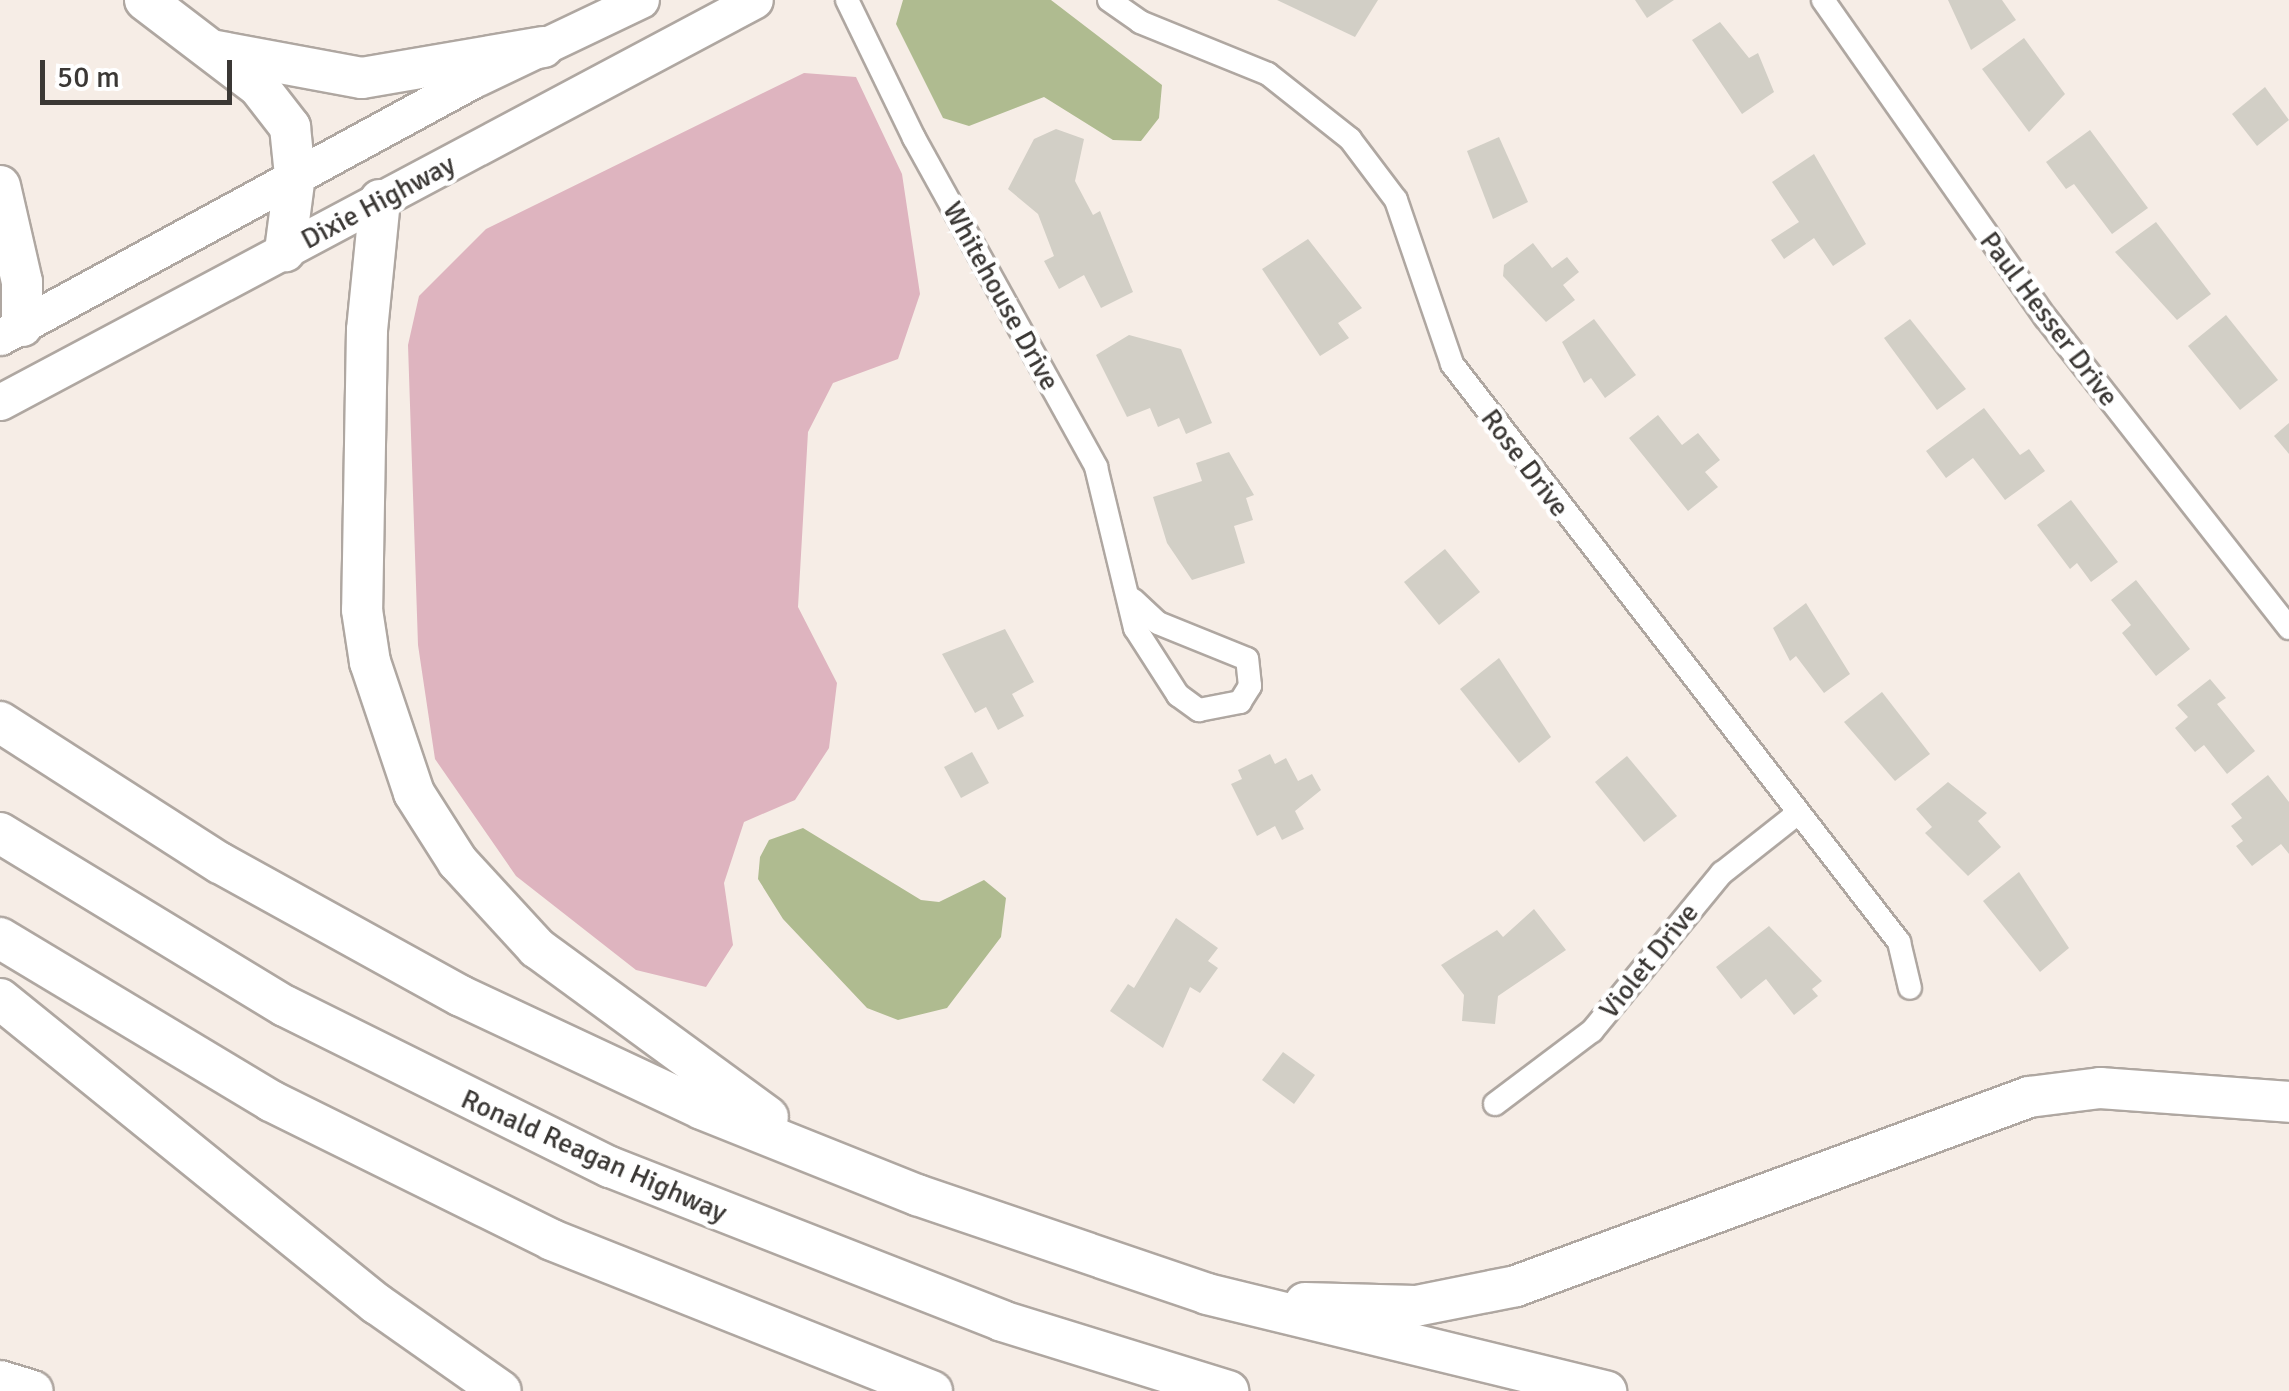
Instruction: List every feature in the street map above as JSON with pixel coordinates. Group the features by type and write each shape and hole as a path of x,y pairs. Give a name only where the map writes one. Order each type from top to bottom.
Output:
{"highway":[{"path":"145,0 259,86 290,127 295,175 285,251"},
{"path":"216,51 362,78 543,47"},
{"path":"0,186 22,282 11,331"},
{"path":"380,200 367,330 362,610 370,662 414,793 458,862 537,948 829,1159"},
{"path":"0,722 220,863 462,996 829,1159 1207,1294 1606,1391"},
{"name":"Ronald Reagan Highway","path":"0,833 285,1006 610,1167 966,1308 1228,1391"},
{"path":"0,938 270,1101 552,1240 932,1391"},
{"path":"0,999 377,1304 501,1391"},
{"path":"1207,1294 1372,1309 1460,1300 2048,1094 2100,1088 2289,1102"},
{"path":"0,1381 32,1391"}],"main road":[{"path":"11,331 295,175 640,0"},
{"name":"Dixie Highway","path":"0,402 755,0"}],"street":[{"name":"Whitehouse Drive","path":"847,0 920,150 1096,467 1133,600 1135,628 1178,694 1200,710 1240,702 1250,686 1247,659 1158,623 1133,600"},
{"name":"Rose Drive","path":"1109,0 1140,22 1268,74 1350,139 1396,200 1452,364 1899,942 1910,988"},
{"name":"Paul Hesser Drive","path":"1823,0 2046,318 2289,628"},
{"name":"Violet Drive","path":"1495,1104 1592,1031 1722,873 1798,813"}],"shaded area":[{"path":"903,0 1051,0 1162,85 1159,118 1141,141 1113,140 1044,97 969,126 943,118 896,24"},
{"path":"804,73 856,77 902,174 920,294 898,359 833,383 808,432 798,607 837,683 829,748 795,800 744,822 724,883 733,945 706,987 636,970 516,876 435,759 418,645 408,345 419,296 486,229"},
{"path":"803,828 921,900 939,902 984,880 1006,898 1001,937 947,1008 898,1020 867,1008 783,919 758,879 760,857 769,840"}],"building":[{"path":"1277,0 1378,0 1355,37"},
{"path":"1635,0 1674,0 1647,18"},
{"path":"1948,0 2002,0 2016,20 1971,50"},
{"path":"1720,22 1749,58 1758,53 1774,92 1742,114 1692,40"},
{"path":"2024,38 2065,94 2029,132 1982,69"},
{"path":"2265,87 2289,120 2257,146 2232,114"},
{"path":"1056,129 1084,139 1075,181 1093,215 1100,211 1133,292 1101,308 1084,275 1059,289 1044,261 1054,256 1038,214 1008,189 1034,139"},
{"path":"2090,130 2148,208 2112,234 2074,184 2066,189 2046,162"},
{"path":"1499,137 1528,202 1493,219 1467,151"},
{"path":"1814,154 1866,244 1833,266 1814,238 1784,259 1771,240 1799,222 1772,182"},
{"path":"2156,222 2211,294 2177,320 2115,252"},
{"path":"1308,239 1362,308 1338,323 1349,338 1320,356 1262,269"},
{"path":"1533,243 1552,268 1567,257 1579,272 1563,285 1575,300 1546,322 1503,276 1504,265"},
{"path":"2226,315 2278,380 2240,410 2188,346"},
{"path":"1594,319 1636,375 1605,398 1591,378 1584,383 1562,342"},
{"path":"1910,319 1966,389 1937,410 1884,338"},
{"path":"1129,335 1181,349 1212,423 1186,434 1179,418 1158,427 1150,408 1127,417 1096,355"},
{"path":"1984,408 2020,455 2029,449 2045,471 2005,500 1973,458 1946,478 1926,451"},
{"path":"1658,415 1682,445 1698,433 1720,460 1705,472 1718,487 1688,511 1629,438"},
{"path":"2289,423 2289,454 2274,436"},
{"path":"1229,452 1254,495 1246,498 1253,520 1234,526 1245,563 1192,580 1167,543 1153,497 1202,481 1196,463"},
{"path":"2071,500 2118,562 2091,582 2077,563 2070,569 2037,525"},
{"path":"1445,549 1480,592 1439,625 1404,582"},
{"path":"2136,580 2190,649 2156,676 2122,633 2131,625 2111,600"},
{"path":"1806,603 1850,674 1824,693 1796,656 1790,661 1773,628"},
{"path":"1005,629 1034,682 1012,694 1024,716 998,730 986,707 975,713 942,654"},
{"path":"1499,658 1551,737 1519,763 1460,689"},
{"path":"2210,679 2226,698 2217,704 2255,751 2227,774 2204,745 2195,752 2175,728 2188,717 2177,705"},
{"path":"1882,692 1930,754 1895,781 1844,722"},
{"path":"972,752 989,783 961,798 944,767"},
{"path":"1270,754 1275,764 1286,758 1298,781 1312,774 1321,790 1295,811 1304,829 1282,840 1275,826 1257,836 1231,784 1242,779 1238,770"},
{"path":"1627,756 1677,816 1644,842 1595,782"},
{"path":"2268,775 2289,802 2289,854 2281,844 2252,866 2236,846 2243,841 2231,826 2242,818 2231,804"},
{"path":"1948,782 1987,813 1978,821 2001,847 1968,876 1925,833 1932,827 1916,809"},
{"path":"2019,872 2069,948 2040,972 1983,901"},
{"path":"1534,909 1566,950 1498,996 1495,1024 1462,1021 1464,995 1441,965 1497,930 1503,937"},
{"path":"1176,918 1218,948 1208,961 1218,968 1200,993 1190,987 1163,1048 1110,1011 1128,984 1134,988"},
{"path":"1769,926 1822,981 1812,989 1818,996 1794,1015 1766,979 1741,999 1716,967"},
{"path":"1283,1052 1315,1075 1294,1104 1262,1080"}]}
